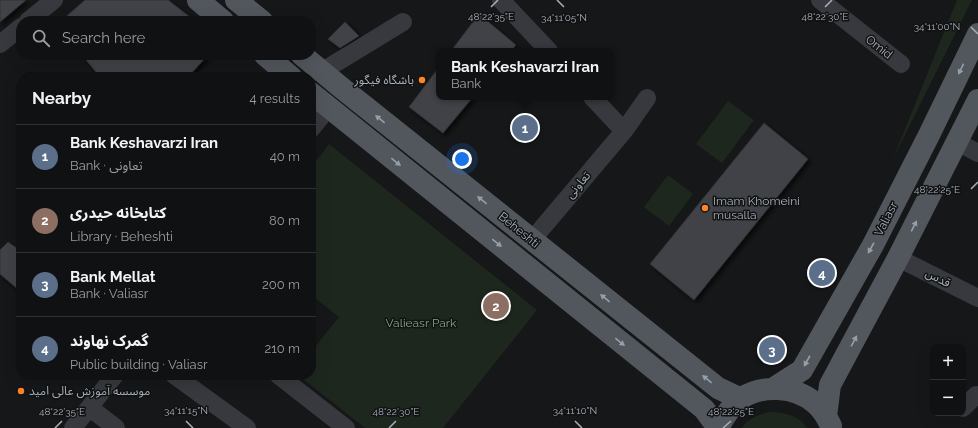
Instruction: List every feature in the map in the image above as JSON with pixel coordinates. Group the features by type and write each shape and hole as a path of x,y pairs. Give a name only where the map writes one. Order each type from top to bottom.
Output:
{"main road":[{"path":"198,0 217,16"},
{"path":"236,0 256,16"},
{"name":"Valiasr","path":"774,388 802,370 873,245 978,34"},
{"path":"271,60 285,72"},
{"name":"Beheshti","path":"308,60 718,388 740,399"},
{"path":"328,108 343,89"},
{"name":"Beheshti","path":"316,97 704,409 718,428"},
{"path":"829,422 830,385 898,258 978,100"},
{"path":"718,428 727,412 740,399 756,391 774,388 789,390 804,396 816,404 829,422"}],"street":[{"path":"34,16 54,0"},
{"path":"501,0 546,48"},
{"name":"Omid","path":"820,0 901,64"},
{"path":"321,72 403,22"},
{"path":"0,44 16,31"},
{"name":"تعاونی","path":"532,240 624,131 647,98"},
{"path":"595,100 624,131"},
{"path":"316,123 328,108"},
{"path":"957,142 978,153"},
{"name":"قدس","path":"898,258 978,298"},
{"path":"73,428 112,380"},
{"path":"181,380 247,428"},
{"path":"284,380 346,428"},
{"path":"966,405 976,395 978,397"},
{"path":"90,408 116,428"}],"green space":[{"path":"957,0 972,0 893,159"},
{"path":"728,101 754,120 722,163 696,144"},
{"name":"Valieasr Park","path":"329,144 537,310 443,428 365,428 304,380 316,380 316,346 339,317 316,299 316,161"},
{"path":"668,175 693,194 669,226 644,207"},
{"path":"769,412 795,417 807,428 742,428 750,419"}],"building":[{"path":"0,0 26,0 0,22"},
{"path":"85,0 168,0 189,16 67,16"},
{"path":"479,14 516,45 514,48 453,48"},
{"path":"345,22 359,36 340,48 328,39"},
{"path":"86,60 203,60 193,72 96,72"},
{"path":"436,71 436,100 470,100 443,133 409,107"},
{"path":"764,123 808,159 694,300 650,264"},
{"path":"8,242 16,248 16,288 0,274 0,250"}],"place":[{"name":"باشگاه فیگور","path":"422,80"},
{"name":"Bank Keshavarzi Iran","path":"525,128"},
{"name":"Imam Khomeini musalla","path":"705,208"},
{"name":"گمرک نهاوند","path":"822,273"},
{"name":"کتابخانه حیدری","path":"496,306"},
{"name":"Bank Mellat","path":"772,350"},
{"name":"موسسه آموزش عالی امید","path":"21,391"}]}
